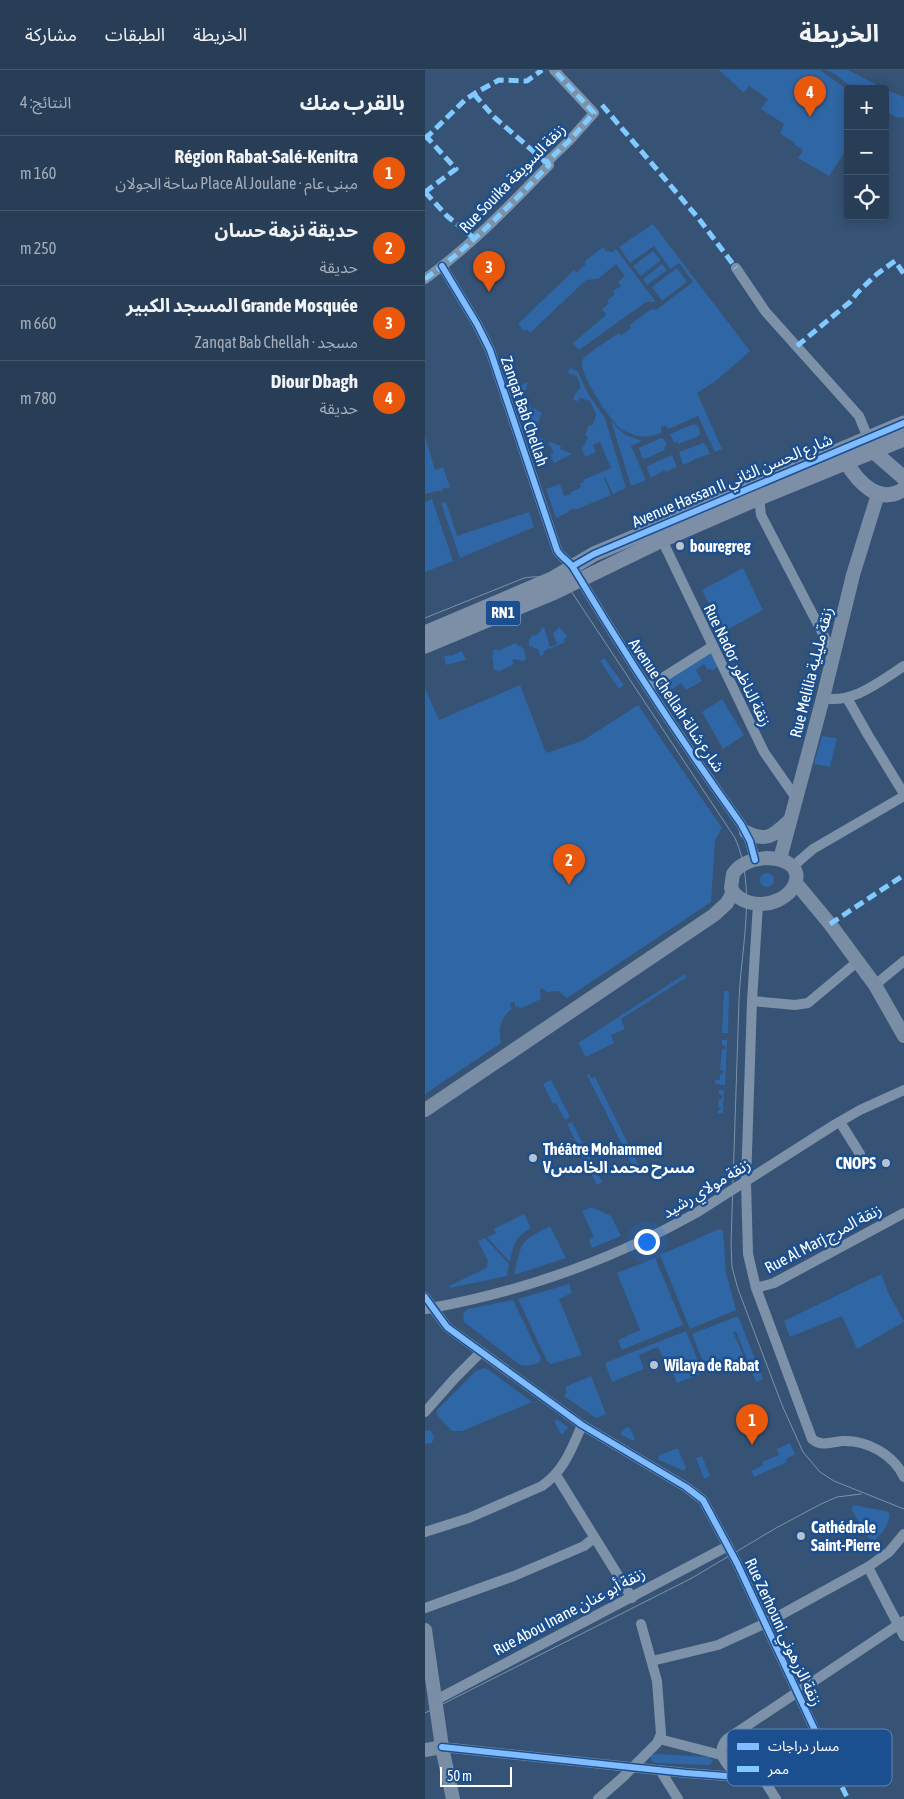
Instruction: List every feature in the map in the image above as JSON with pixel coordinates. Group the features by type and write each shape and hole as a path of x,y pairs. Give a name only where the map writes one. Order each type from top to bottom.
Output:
{"main road":[{"name":"Avenue Hassan II شارع الحسن الثاني","path":"425,633 558,576 577,573 662,540 846,462 904,423"},
{"name":"Avenue Hassan II شارع الحسن الثاني","path":"425,646 555,592 577,573 594,554 777,477 791,476 868,448 871,444 904,439"},
{"path":"871,444 904,478"},
{"path":"846,462 858,480 871,490 878,494 901,494"}],"street":[{"name":"Rue Souika زنقة السويقة","path":"425,279 493,223 594,113 554,70"},
{"name":"Zanqat Bab Chellah","path":"443,266 490,350 557,550 560,556 577,573"},
{"path":"736,268 765,311 859,416 871,444"},
{"name":"Rue Melilia زنقة مليلية","path":"780,859 853,576 878,494"},
{"path":"759,498 761,515 833,657"},
{"name":"Rue Nador زنقة الناظور","path":"662,540 764,752 796,798"},
{"name":"Avenue Chellah شارع شالة","path":"577,573 603,618 648,687 746,832 755,860"},
{"path":"648,687 713,646"},
{"path":"823,698 834,700 847,698 904,666"},
{"path":"793,868 813,849 904,795 847,698"},
{"path":"746,832 757,837 768,837 779,831 791,819"},
{"path":"796,883 783,897 771,903 758,904 739,898 733,892 730,883 733,874 739,867 755,860 767,858 780,859 793,868 796,883 830,924 875,985 904,1036"},
{"path":"425,1110 722,909 733,892"},
{"path":"758,904 752,1001 746,1182 748,1254 755,1288 812,1439 819,1444 841,1441 862,1444 875,1449 900,1460 904,1477"},
{"path":"875,985 904,961"},
{"path":"752,1001 795,1005 808,1003 857,962"},
{"name":"زنقة مولاي رشيد","path":"428,1308 498,1293 569,1271 628,1247 670,1227 746,1182 859,1110 904,1090"},
{"path":"840,1122 859,1154"},
{"name":"Rue Al Marj زنقة المرج","path":"755,1288 773,1283 904,1213"},
{"name":"Rue Zerhouni زنقة الزرهوني","path":"425,1297 428,1308 447,1327 481,1352 582,1425 698,1495 707,1507 728,1546 814,1729"},
{"path":"425,1412 481,1352"},
{"path":"425,1532 469,1518 542,1486 556,1474 566,1460 582,1425"},
{"path":"556,1474 632,1598"},
{"path":"652,1661 718,1645 765,1623 868,1567 889,1552 904,1534"},
{"path":"425,1608 514,1576 584,1546 594,1538"},
{"name":"Rue Abou Inane زنقة أبو عنان","path":"430,1702 632,1598 728,1546"},
{"path":"868,1567 901,1623 904,1636"},
{"path":"743,1729 901,1623"},
{"path":"598,1799 633,1767 659,1739 662,1730 657,1681 641,1624"},
{"path":"425,1630 430,1702 443,1747 453,1799"},
{"path":"659,1739 721,1755"},
{"path":"727,1740 722,1746 721,1755 727,1765"},
{"path":"425,1750 443,1747 727,1776"},
{"path":"659,1770 677,1799"},
{"path":"768,1786 775,1799"}],"shaded area":[{"path":"719,70 820,70 844,87 844,153 829,176 798,158 803,150 780,134 784,124 761,109 768,99 749,86 744,93"},
{"path":"826,70 848,70 877,85 850,85"},
{"path":"889,91 904,97 904,118 895,117 889,113"},
{"path":"653,224 750,351 717,380 697,393 722,449 715,452 698,416 669,429 666,426 661,427 661,433 651,436 635,435 620,428 609,416 596,396 582,367 582,361 593,350 619,333 622,335 631,328 630,325 651,309 656,310 693,282 679,263 670,269 654,246 630,263 619,247"},
{"path":"603,247 606,251 613,252 616,249 656,302 646,302 579,350 573,343 606,315 602,309 615,294 613,291 621,286 618,282 625,276 616,264 598,279 586,280 530,333 527,329 524,331 518,324 574,270 576,273 586,264 584,262"},
{"path":"653,251 661,260 641,276 633,266"},
{"path":"662,264 667,270 647,285 643,279"},
{"path":"677,268 687,282 662,301 652,287"},
{"path":"570,368 578,372 587,392 605,418 626,488 613,494 605,477 611,495 575,510 574,508 556,518 546,489 560,484 564,496 571,494 571,492 581,487 580,483 584,482 583,480 611,468 600,442 593,445 596,452 585,457 582,449 588,437 585,435 589,425 592,426 596,415 590,401 580,398 578,401 573,400 581,387 577,376 568,373"},
{"path":"528,382 524,397 527,401 516,406 512,394 515,388"},
{"path":"530,406 532,410 534,408 542,413 536,428 526,433 518,411"},
{"path":"611,421 624,434 642,441 631,446 646,480 631,486"},
{"path":"694,424 698,426 699,436 678,444 677,441 674,443 670,434"},
{"path":"425,436 435,470 443,467 450,487 442,489 442,492 437,491 425,494"},
{"path":"539,436 545,440 543,446 532,450 528,440"},
{"path":"661,438 664,439 667,445 664,447 665,450 645,459 642,458 639,448"},
{"path":"548,443 561,446 560,449 572,454 554,463 550,454 554,452"},
{"path":"703,443 710,454 683,465 679,452"},
{"path":"672,455 677,467 666,472 665,470 651,478 647,466"},
{"path":"432,499 453,561 425,572 425,502"},
{"path":"446,502 457,536 529,512 534,527 460,558 441,503"},
{"path":"743,568 763,610 723,632 702,590"},
{"path":"544,627 550,647 557,644 553,634 559,627 567,636 564,640 565,642 549,648 540,656 538,649 529,646 529,640 533,634 534,636 538,634"},
{"path":"515,643 524,649 526,659 523,661 514,659 512,660 514,664 500,671 494,670 492,655 494,654 492,651 496,649 498,651"},
{"path":"462,651 466,660 446,665 444,657"},
{"path":"711,652 718,667 712,671 710,668 708,670 704,664 696,670 702,681 686,690 681,683 670,691 665,682"},
{"path":"604,658 624,685 619,689 600,661"},
{"path":"520,685 546,753 582,741 638,705 722,828 715,840 711,902 567,998 558,991 546,992 543,988 540,990 541,999 520,1009 518,1006 516,1007 514,1002 510,1004 512,1009 502,1020 501,1024 501,1043 425,1094 425,688 439,720"},
{"path":"722,699 744,735 723,749 702,712"},
{"path":"822,736 837,738 830,767 814,764"},
{"path":"764,873 770,873 774,880 770,887 764,887 760,883 760,877"},
{"path":"685,974 687,977 621,1019 625,1029 611,1035 614,1043 586,1057 578,1043"},
{"path":"724,991 729,991 728,1033 722,1033"},
{"path":"722,1040 727,1040 725,1085 715,1084 715,1080 720,1080 720,1074 722,1075 724,1070 720,1070 722,1049 725,1049 725,1045 722,1045"},
{"path":"589,1074 591,1078 595,1077 639,1166 634,1168 587,1075"},
{"path":"551,1080 570,1117 565,1120 556,1103 553,1104 543,1084"},
{"path":"719,1090 724,1090 723,1113 718,1113 718,1110 721,1110 718,1107 719,1099 722,1099"},
{"path":"572,1122 602,1182 597,1185 567,1124"},
{"path":"592,1207 611,1216 621,1236 592,1248 589,1240 594,1237 582,1211"},
{"path":"524,1214 531,1228 518,1238 510,1262 487,1237 496,1233 494,1229"},
{"path":"550,1226 566,1258 514,1275 523,1244 532,1236"},
{"path":"719,1229 723,1231 726,1273 736,1310 690,1329 660,1255"},
{"path":"485,1238 509,1264 507,1276 450,1288 449,1286 486,1268 488,1261 478,1241"},
{"path":"655,1258 683,1325 622,1350 618,1340 640,1330 617,1273"},
{"path":"881,1274 904,1322 857,1349 842,1316 790,1337 784,1321"},
{"path":"569,1284 572,1293 559,1299 582,1355 551,1364 547,1361 518,1299"},
{"path":"513,1300 541,1358 539,1363 526,1366 520,1365 464,1322 463,1313 468,1309"},
{"path":"738,1316 763,1379 756,1382 736,1331 733,1332 744,1357 707,1372 692,1334"},
{"path":"686,1331 703,1373 677,1383 671,1369 668,1370 658,1347 639,1355 644,1369 612,1382 605,1363"},
{"path":"484,1368 532,1402 462,1431 452,1431 437,1415 437,1410 476,1371"},
{"path":"591,1376 606,1414 596,1418 564,1396 567,1392 565,1387"},
{"path":"555,1420 568,1427 563,1434 561,1434"},
{"path":"626,1427 630,1428 635,1439 633,1441 620,1434"},
{"path":"425,1430 431,1431 434,1437 432,1443 425,1444"},
{"path":"790,1443 795,1454 786,1459 787,1462 754,1477 751,1471 763,1465 762,1462 779,1455 777,1449"},
{"path":"678,1449 686,1467 684,1471 659,1460 658,1457 660,1455"},
{"path":"702,1456 710,1476 704,1479 696,1458"},
{"path":"853,1505 889,1513 887,1524 875,1540 871,1540 868,1537 852,1510"},
{"path":"655,1754 709,1757 713,1761 710,1765 655,1763 651,1760 651,1756"}],"tram line":[{"path":"425,618 524,578 549,578 566,586 735,838 742,857 745,877 746,918 739,1000 731,1243 732,1267 738,1289 782,1405 803,1452 820,1472 834,1481 904,1509"},
{"path":"425,1713 692,1578 776,1528 821,1504 837,1497 861,1494"}],"marked path":[{"path":"425,139 466,99 477,92 499,80 527,81 542,70"},
{"path":"425,279 459,253 505,210 549,165 547,162 594,113 554,70"},
{"path":"474,94 494,117 549,165"},
{"path":"602,105 699,219 736,268"},
{"path":"425,135 456,169 425,192"},
{"path":"425,192 447,216 475,239"},
{"path":"797,346 850,302 877,274 895,261 904,274"},
{"path":"830,924 904,875"},
{"path":"842,1786 848,1799"}],"cycle path":[{"path":"442,266 477,324 490,350 557,550 572,566 655,698 741,824 750,841 755,860"},
{"path":"573,566 594,554 904,423"},
{"path":"425,1297 447,1327 462,1338 582,1425 686,1487 703,1500 737,1563 814,1729"},
{"path":"442,1747 727,1776"}],"place":[{"name":"Diour Dbagh","path":"810,117"},
{"name":"Grande Mosquée المسجد الكبير","path":"489,292"},
{"name":"bouregreg","path":"680,546"},
{"name":"حديقة نزهة حسان","path":"569,885"},
{"name":"Théâtre Mohammed Vمسرح محمد الخامس","path":"533,1158"},
{"name":"CNOPS","path":"886,1163"},
{"name":"Wilaya de Rabat","path":"654,1365"},
{"name":"Région Rabat-Salé-Kenitra","path":"752,1445"},
{"name":"Cathédrale Saint-Pierre","path":"801,1536"}]}
